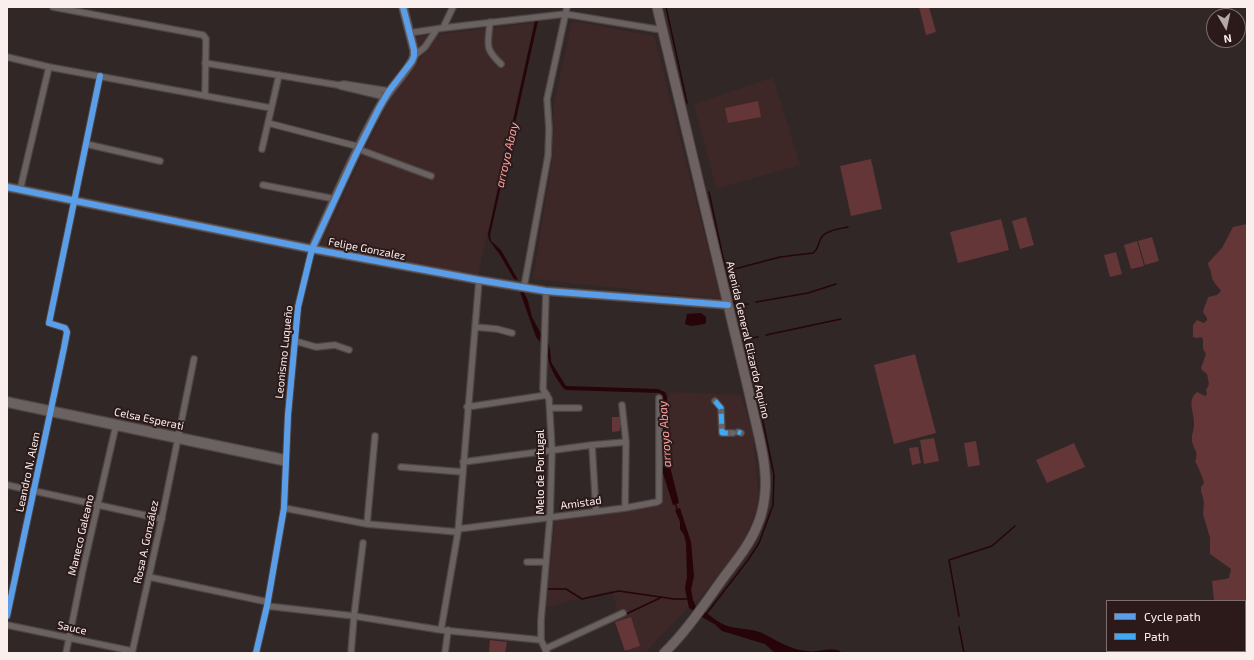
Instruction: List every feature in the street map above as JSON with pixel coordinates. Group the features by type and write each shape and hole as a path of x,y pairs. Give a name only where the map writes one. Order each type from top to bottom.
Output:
{"main road":[{"name":"Avenida General Elizardo Aquino","path":"658,7 662,30 728,305 762,456 766,492 763,510 757,527 749,542 696,615 664,653"}],"street":[{"path":"53,7 203,35 206,39 205,96"},
{"path":"403,7 414,56 424,47 440,28 453,7"},
{"path":"524,287 548,156 549,129 547,99 567,7"},
{"path":"409,33 440,28 565,14 662,30"},
{"path":"490,22 488,42 489,50 501,64"},
{"name":"Leonismo Luqueño","path":"256,653 268,604 284,508 286,460 298,307 312,249 359,148 388,94 408,68 414,56"},
{"path":"7,57 49,67 271,108"},
{"path":"205,63 338,85 343,88 388,94"},
{"path":"20,190 49,67"},
{"path":"262,149 278,75"},
{"path":"75,201 100,76"},
{"path":"268,123 359,148 431,176"},
{"path":"86,144 160,162"},
{"path":"263,185 335,199"},
{"name":"Felipe Gonzalez","path":"7,187 312,249 546,291 728,305"},
{"name":"Leandro N. Alem","path":"7,616 52,411 66,331 65,328 49,324 75,201"},
{"path":"441,630 458,531 479,280"},
{"name":"Melo de Portugal","path":"546,291 543,389 549,399 552,450 550,517 541,609 541,640 546,651"},
{"path":"475,327 497,329 512,333"},
{"path":"295,340 316,346 335,344 349,350"},
{"name":"Rosa A. González","path":"132,652 162,519 194,359"},
{"path":"468,407 547,394"},
{"name":"Amistad","path":"284,508 367,524 458,531 550,517 625,508 656,502 658,501 659,398"},
{"name":"Celsa Esperati","path":"7,400 116,425 286,460"},
{"path":"715,401 721,408 722,426 734,433"},
{"name":"Celsa Esperati","path":"7,404 52,411"},
{"path":"622,406 626,442 625,508"},
{"path":"550,408 579,408"},
{"name":"Maneco Galeano","path":"66,653 116,425"},
{"path":"367,524 375,436"},
{"path":"463,462 626,442"},
{"path":"592,445 596,511"},
{"path":"401,466 463,472"},
{"path":"7,485 162,519"},
{"path":"351,653 363,543"},
{"path":"528,562 546,562"},
{"path":"149,577 268,604 441,630 541,640"},
{"path":"546,651 623,613"},
{"name":"Sauce","path":"7,625 132,652"},
{"path":"445,653 448,630"}],"shaded area":[{"path":"919,7 929,7 936,32 926,35"},
{"path":"572,21 654,36 721,299 533,279 552,161 554,103"},
{"path":"534,23 478,276 320,246 392,96 422,56 416,37"},
{"path":"773,77 800,165 716,189 694,104"},
{"path":"758,101 761,117 728,123 725,108"},
{"path":"871,159 882,209 851,216 840,166"},
{"path":"1026,217 1034,245 1020,249 1012,221"},
{"path":"1001,219 1009,250 958,263 950,232"},
{"path":"1247,224 1247,653 1221,653 1246,652 1246,600 1214,600 1212,581 1229,578 1231,569 1210,554 1210,538 1203,514 1204,502 1201,491 1201,487 1204,483 1195,462 1196,453 1192,439 1194,421 1191,403 1192,399 1197,392 1205,396 1207,394 1206,390 1209,384 1207,374 1201,368 1206,354 1203,349 1203,339 1201,337 1193,337 1193,325 1197,320 1204,323 1207,320 1203,312 1208,297 1217,295 1221,291 1213,281 1208,263 1222,248 1233,227"},
{"path":"1152,237 1159,261 1145,265 1138,241"},
{"path":"1137,241 1144,266 1131,269 1124,245"},
{"path":"1116,252 1122,274 1110,277 1104,255"},
{"path":"915,354 936,433 894,444 874,365"},
{"path":"669,392 741,395 753,434 759,504 743,545 699,599 690,606 645,653 628,653 612,590 545,608 555,521 661,505 662,452"},
{"path":"612,417 620,417 620,431 612,432"},
{"path":"934,438 939,461 924,464 920,440"},
{"path":"976,441 980,465 968,467 964,443"},
{"path":"1074,443 1085,467 1047,483 1036,460"},
{"path":"918,447 921,463 912,465 909,448"},
{"path":"631,617 640,646 625,651 615,622"},
{"path":"490,640 507,642 505,653 489,653"}],"water":[{"path":"535,21 538,21 490,235 491,241 501,250 518,280 514,279 489,240 488,234"},
{"path":"519,289 523,290 528,301 532,317 541,334 540,342 536,337"},
{"path":"701,313 706,317 705,324 691,326 685,324 687,314"},
{"path":"548,343 551,362 566,386 658,389 665,392 667,397 665,452 668,458 679,503 673,505 661,467 663,398 660,393 566,390 559,382 551,367 548,356"},
{"path":"680,508 691,542 694,576 691,590 696,607 694,611 689,608 685,587 687,577 686,543 684,535 680,529 680,522 675,510"},
{"path":"704,611 731,627 760,632 796,649 811,651 835,650 842,653 775,653 765,644 722,631 716,625 700,616"}],"waterway":[{"path":"666,7 687,103"},
{"path":"709,192 722,253 751,367"},
{"path":"727,271 780,257 813,253 817,249 823,235 833,230 848,227"},
{"path":"756,302 808,293 836,284"},
{"path":"736,306 748,304"},
{"path":"766,335 841,319"},
{"path":"745,339 758,337"},
{"path":"707,613 748,560 759,543 773,505 774,475 757,385"},
{"name":"arroyo Abay","path":"675,503 678,511"},
{"path":"959,616 949,560 992,546 1015,526"},
{"path":"548,589 566,589 582,599 619,591 674,599 687,599"},
{"path":"624,615 660,598"},
{"path":"959,627 964,653"}],"marked path":[{"path":"715,401 721,408 722,433 733,433"}],"cycle path":[{"path":"256,653 267,606 284,508 288,415 298,307 312,249 379,108 414,56 414,50 403,7"},
{"path":"7,616 67,332 65,328 49,323 100,76"},
{"path":"7,187 312,249 546,291 728,305"}]}
